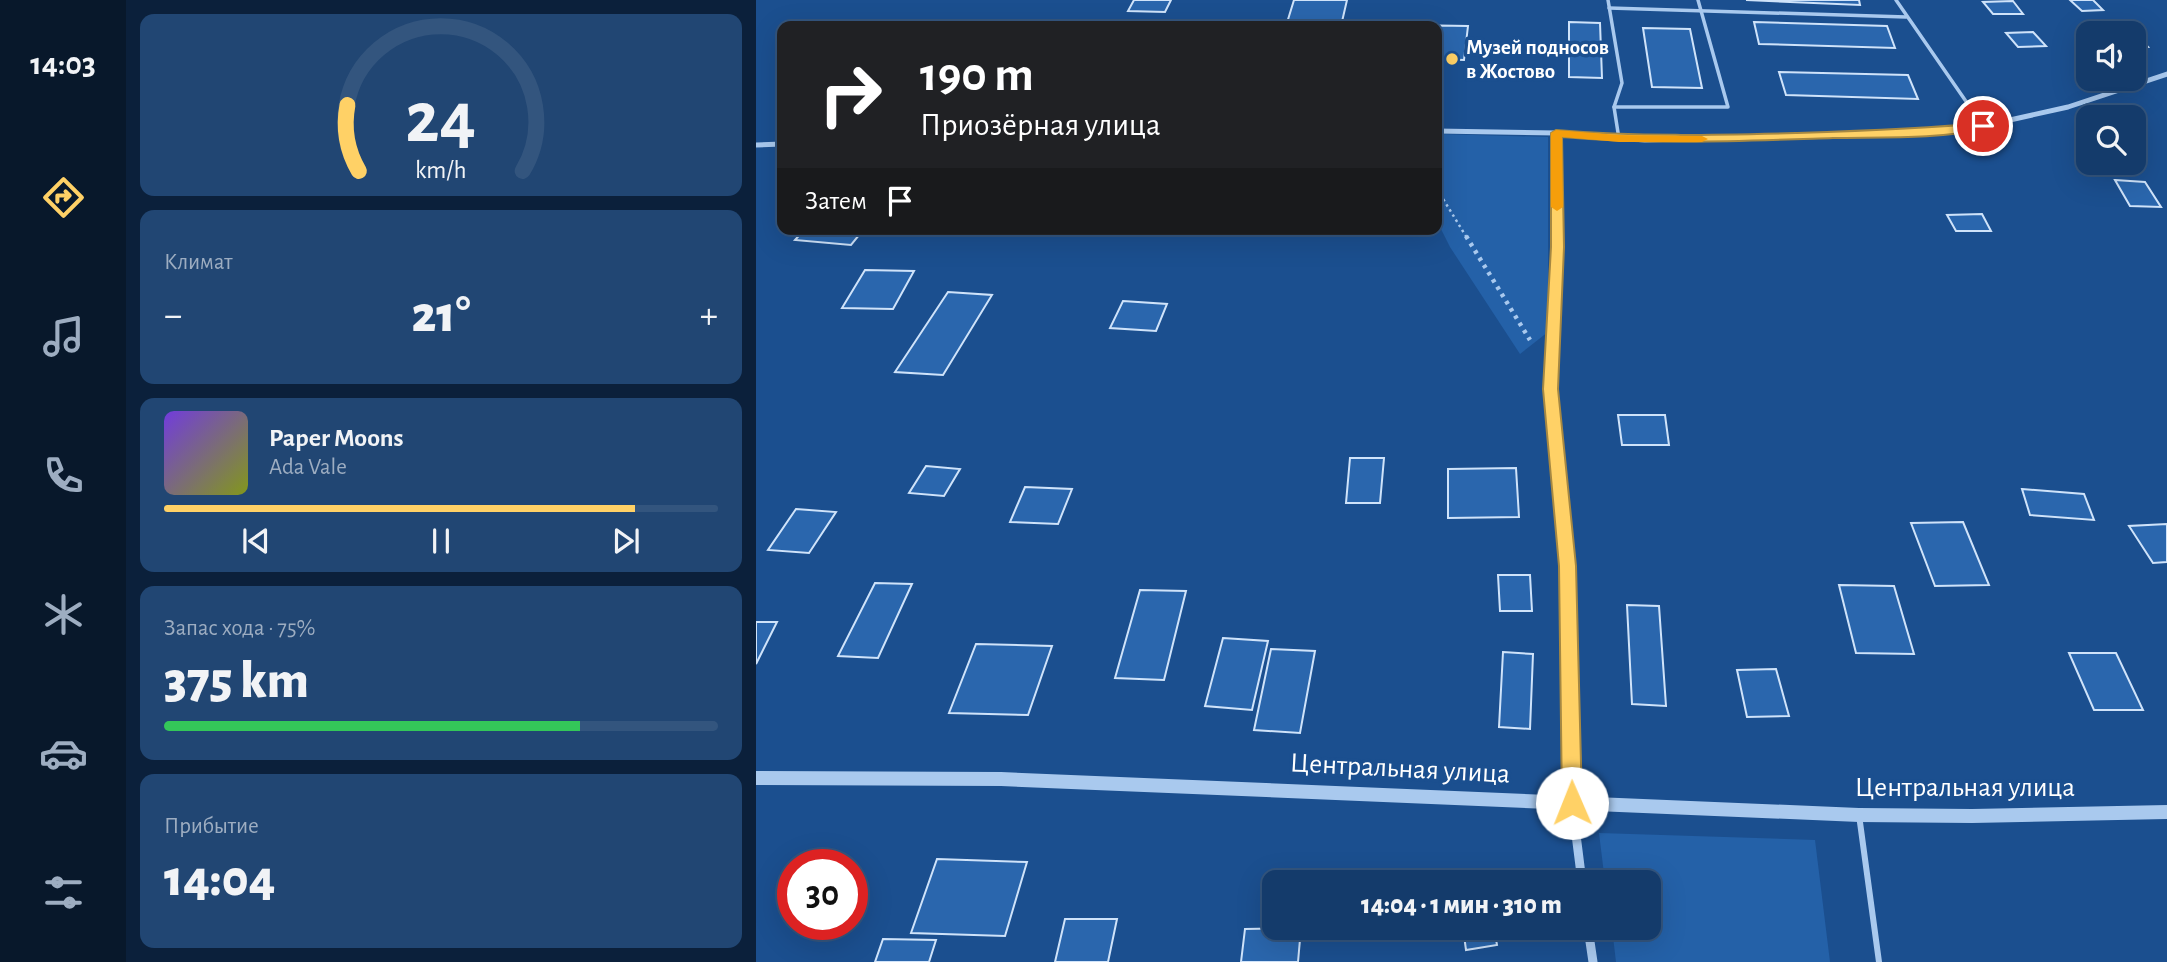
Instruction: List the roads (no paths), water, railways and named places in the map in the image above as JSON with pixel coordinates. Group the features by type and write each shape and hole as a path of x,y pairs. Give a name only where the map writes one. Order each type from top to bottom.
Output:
{"street":[{"path":"1442,131 1556,133 1619,139 1926,132 1983,126 2068,107 2167,74"},
{"path":"1556,133 1558,247 1550,389 1567,566 1572,803 1580,870"},
{"path":"756,145 777,144"},
{"name":"Центральная улица","path":"756,778 1001,779 1859,815 1972,816 2167,812"},
{"path":"1590,940 1593,962"}],"lane":[{"path":"1608,0 1622,83 1614,107 1619,139"},
{"path":"1614,107 1728,107 1698,0"},
{"path":"1896,0 1983,126"},
{"path":"1609,8 1906,17"},
{"path":"1859,815 1879,962"}],"place":[{"name":"Музей подносов в Жостово","path":"1452,59"}]}
